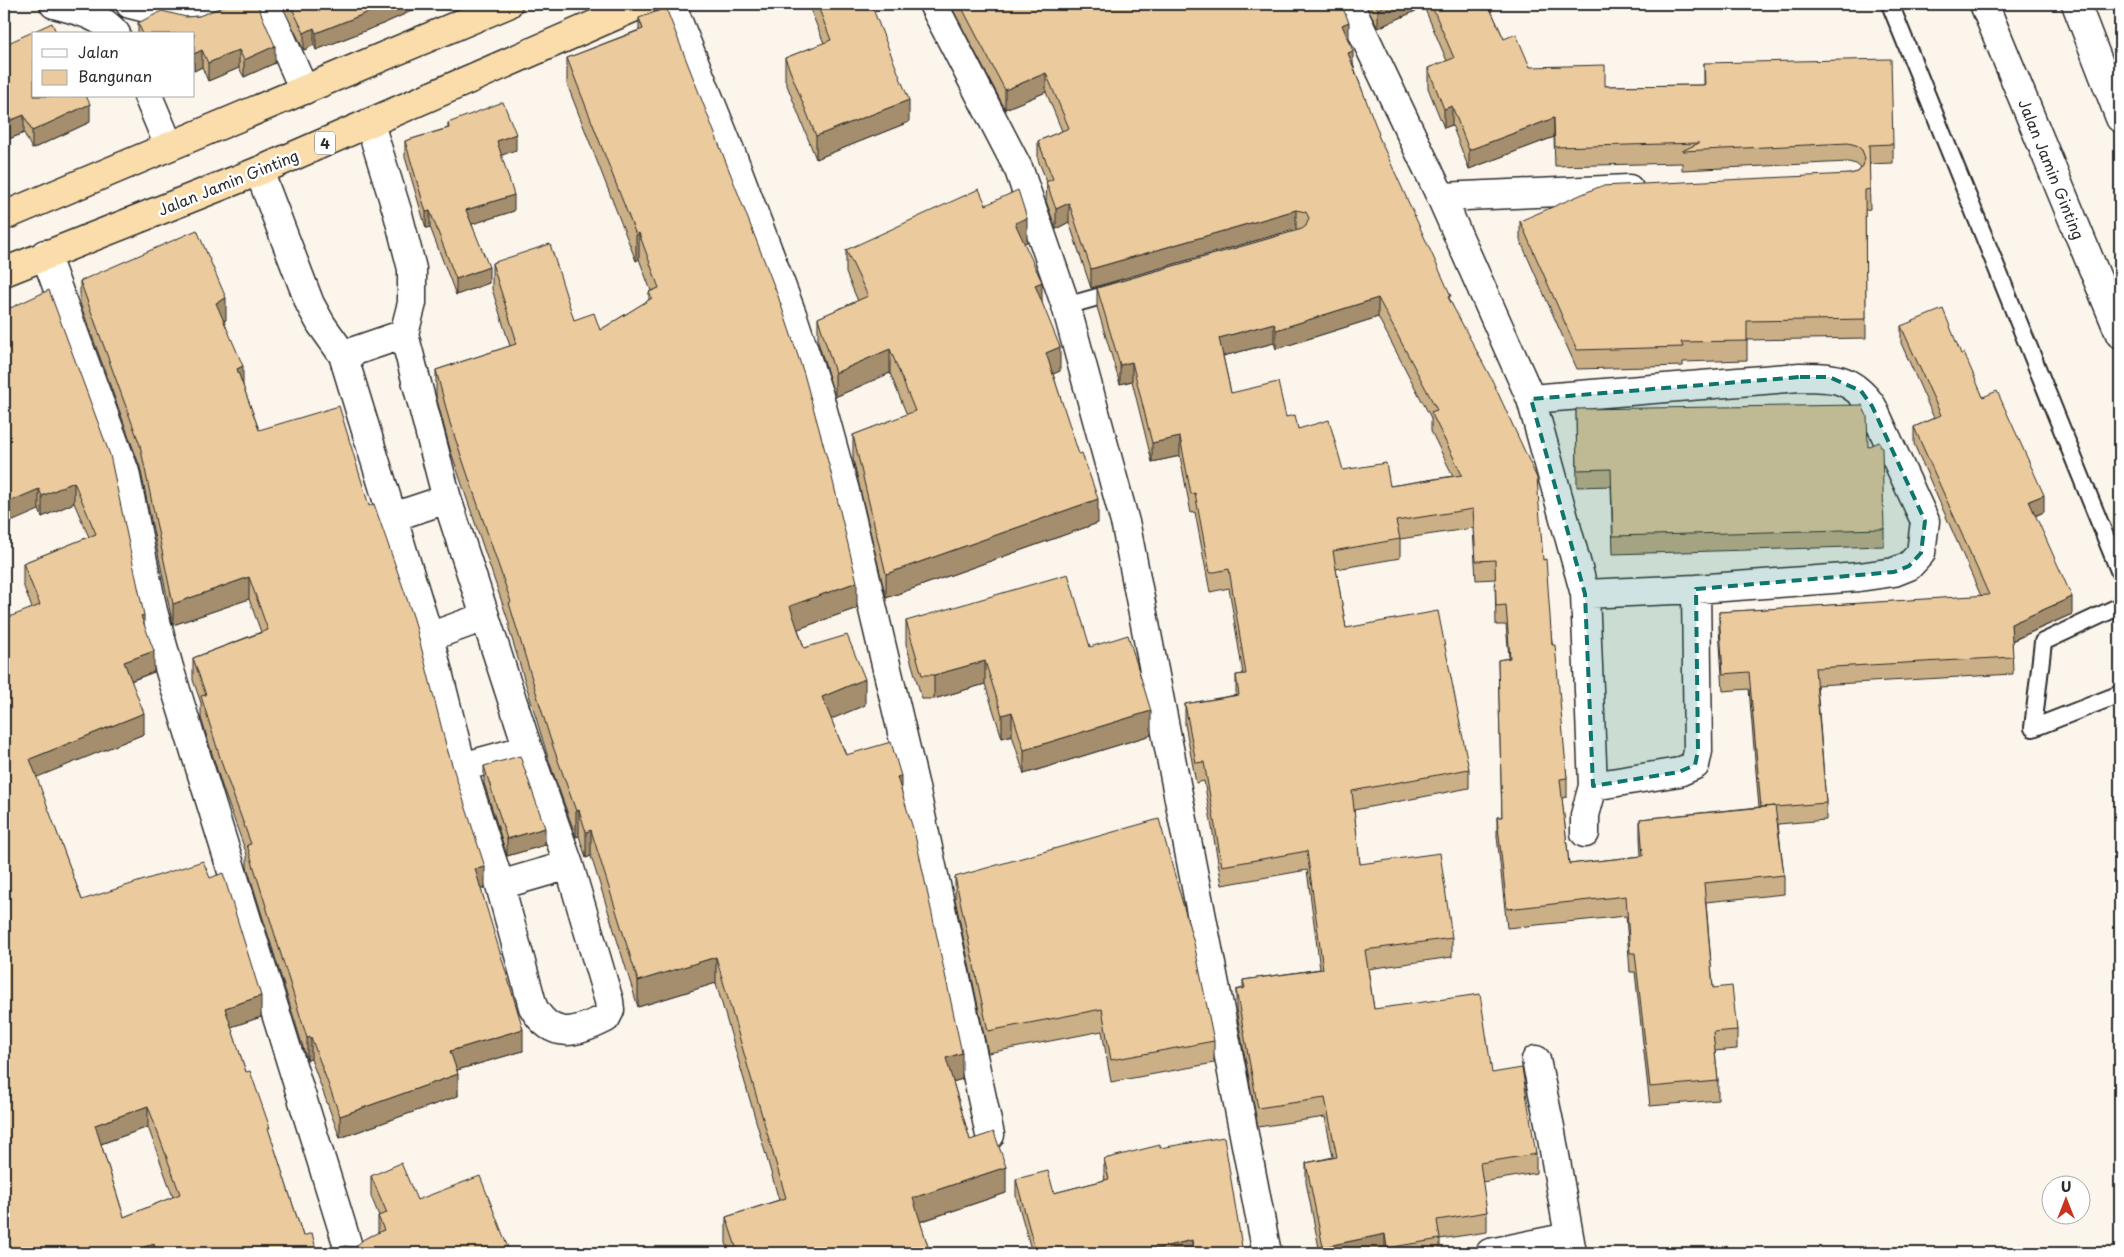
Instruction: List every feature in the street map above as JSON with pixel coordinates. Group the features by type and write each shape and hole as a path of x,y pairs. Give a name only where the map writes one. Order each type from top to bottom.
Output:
{"highway":[{"path":"4,216 508,4"},
{"name":"Jalan Jamin Ginting","path":"4,272 45,254 259,171 642,4"}],"street":[{"path":"54,4 86,13 103,21 114,32"},
{"path":"130,4 189,19 198,18 231,4"},
{"path":"266,4 304,90"},
{"path":"671,4 735,163 793,317 819,396 845,491 914,783 990,1135"},
{"path":"933,4 1019,170 1066,306 1126,526 1267,1253"},
{"path":"1349,4 1531,399 1585,594 1593,786 1585,815 1585,833"},
{"name":"Jalan Jamin Ginting","path":"1984,4 2120,334"},
{"path":"2076,4 2120,118"},
{"path":"149,98 169,146"},
{"path":"259,171 310,304 321,324 343,355 429,637 462,768 500,885 533,1008 539,1018 555,1030 571,1032 606,1018 610,1010 609,1001 569,865 484,617 447,499 404,334 412,303 412,269 398,214 370,124"},
{"path":"1440,198 1650,188"},
{"path":"45,254 125,472 154,611 170,672 350,1253"},
{"path":"343,355 404,334"},
{"path":"1531,399 1800,377 1829,377 1852,385 1861,391 1872,406 1925,521 1921,553 1909,566 1894,572 1859,577 1696,589 1585,594"},
{"path":"393,516 447,499"},
{"path":"1593,786 1679,772 1694,765 1698,751 1696,589"},
{"path":"429,637 484,617"},
{"path":"462,768 528,749"},
{"path":"500,885 569,865"},
{"path":"1490,1253 1571,1245 1536,1060"}],"lane":[{"path":"1890,4 2120,573"},
{"path":"1066,306 1131,288"},
{"path":"2120,606 2042,642 2033,728 2120,694"}],"highlighted area":[{"path":"1800,377 1829,377 1861,391 1872,406 1925,521 1921,553 1909,566 1894,572 1696,589 1698,751 1695,765 1679,772 1593,786 1585,594 1531,399"}],"building":[{"path":"230,4 257,4 275,46 244,60 239,50 208,63 202,50 195,54 195,32 142,32 138,23 162,11 186,17 199,16"},
{"path":"290,4 389,4 316,33 314,28 304,33"},
{"path":"817,4 871,4 909,100 816,136 785,58 831,40"},
{"path":"960,4 1341,4 1349,22 1342,25 1353,51 1348,53 1378,135 1451,296 1448,297 1492,380 1537,478 1543,560 1546,559 1552,645 1555,645 1567,778 1560,779 1569,864 1643,856 1640,819 1775,806 1784,875 1704,883 1713,988 1732,986 1737,1030 1713,1032 1718,1081 1650,1087 1635,953 1630,953 1626,896 1507,909 1497,817 1502,817 1498,660 1510,658 1506,605 1496,606 1495,560 1476,561 1473,509 1396,521 1400,539 1333,551 1346,628 1438,611 1469,769 1352,791 1360,864 1440,853 1452,938 1365,950 1374,1009 1480,994 1492,1073 1522,1068 1536,1154 1480,1163 1487,1212 1437,1220 1440,1239 1387,1248 1385,1234 1323,1247 1306,1163 1337,1157 1325,1098 1258,1108 1236,990 1245,988 1243,980 1323,969 1307,851 1222,866 1204,762 1196,763 1185,704 1239,695 1236,675 1246,674 1229,569 1210,573 1195,493 1191,494 1180,437 1152,443 1132,362 1120,365 1097,288 1302,229 1306,226 1309,218 1306,212 1296,210 1091,269 1069,203 1056,209 1046,182 1053,179 1038,141 1069,128 1046,73 1005,90","holes":["1378,298 1437,410 1431,412 1462,475 1390,486 1386,463 1343,470 1329,420 1298,429 1295,415 1286,417 1278,382 1231,393 1219,338 1274,323 1276,330"]},
{"path":"1375,4 1388,4 1378,9"},
{"path":"1431,4 1488,4 1504,39 1516,34 1530,67 1605,65 1605,86 1705,85 1704,63 1891,59 1893,144 1869,145 1870,189 1865,190 1866,319 1747,321 1747,341 1681,342 1683,347 1577,350 1520,221 1601,186 1850,174 1858,172 1863,166 1865,158 1862,150 1856,145 1848,143 1682,151 1699,143 1555,147 1554,118 1469,150 1452,106 1444,109 1428,68 1454,58"},
{"path":"666,8 778,296 804,374 830,469 857,582 790,606 804,648 847,635 865,679 822,697 846,755 891,742 901,776 897,777 915,835 962,1053 946,1058 970,1140 994,1132 1006,1167 913,1198 930,1253 738,1253 726,1217 786,1198 716,957 638,981 591,830 586,832 579,810 576,811 550,738 509,603 511,602 450,423 436,370 516,344 492,263 550,244 574,320 594,313 600,330 652,298 649,292 659,288 639,233 636,235 567,58 643,29 639,18"},
{"path":"52,23 56,32 32,32"},
{"path":"32,32 32,98 87,98 90,104 32,131 24,115 4,123 4,45"},
{"path":"503,102 516,134 497,141 514,195 466,210 489,267 456,279 430,211 426,212 405,141 449,128 448,123"},
{"path":"979,189 986,205 1018,190 1027,218 1015,223 1042,282 1035,285 1060,347 1046,353 1079,454 1082,453 1098,499 886,574 853,435 915,411 890,349 835,373 818,318 868,296 846,250"},
{"path":"197,230 226,298 216,303 243,366 237,369 259,430 339,406 369,506 374,504 414,619 447,749 485,867 475,869 523,1029 450,1051 458,1074 340,1116 311,1037 307,1038 247,845 251,844 223,767 201,696 206,695 193,658 268,630 249,577 173,604 140,445 80,281"},
{"path":"49,290 110,455 144,615 141,616 154,651 124,662 144,713 30,759 82,900 203,861 210,878 223,873 261,996 225,1008 246,1072 250,1071 270,1128 268,1128 303,1236 312,1233 317,1253 157,1253 154,1244 124,1253 4,1253 4,619 40,605 23,563 96,534 74,482 42,496 39,489 4,504 4,311","holes":["148,1106 180,1194 124,1217 95,1125"]},
{"path":"1943,309 1961,354 1964,353 1983,397 1997,391 2044,495 2029,501 2072,597 2011,624 2013,657 1815,668 1826,803 1761,807 1749,672 1723,674 1719,612 1989,595 1914,427 1941,415 1901,326"},
{"path":"1862,405 1867,416 1868,447 1879,442 1882,448 1884,529 1613,536 1611,469 1577,470 1576,409"},
{"path":"1068,574 1090,647 1128,635 1151,711 1024,750 1012,712 1002,715 985,661 934,675 922,675 906,621"},
{"path":"520,756 545,828 507,839 484,766"},
{"path":"1159,819 1194,943 1214,1041 1111,1060 1102,1009 988,1031 955,877"},
{"path":"1224,1137 1243,1253 1194,1253 1192,1240 1138,1253 1036,1253 1016,1179 1048,1171 1054,1193 1109,1179 1104,1159 1160,1145 1160,1148"},
{"path":"401,1163 417,1200 480,1176 510,1253 327,1253 345,1246 355,1247 364,1239 384,1230 378,1216 387,1213 371,1176"}]}
